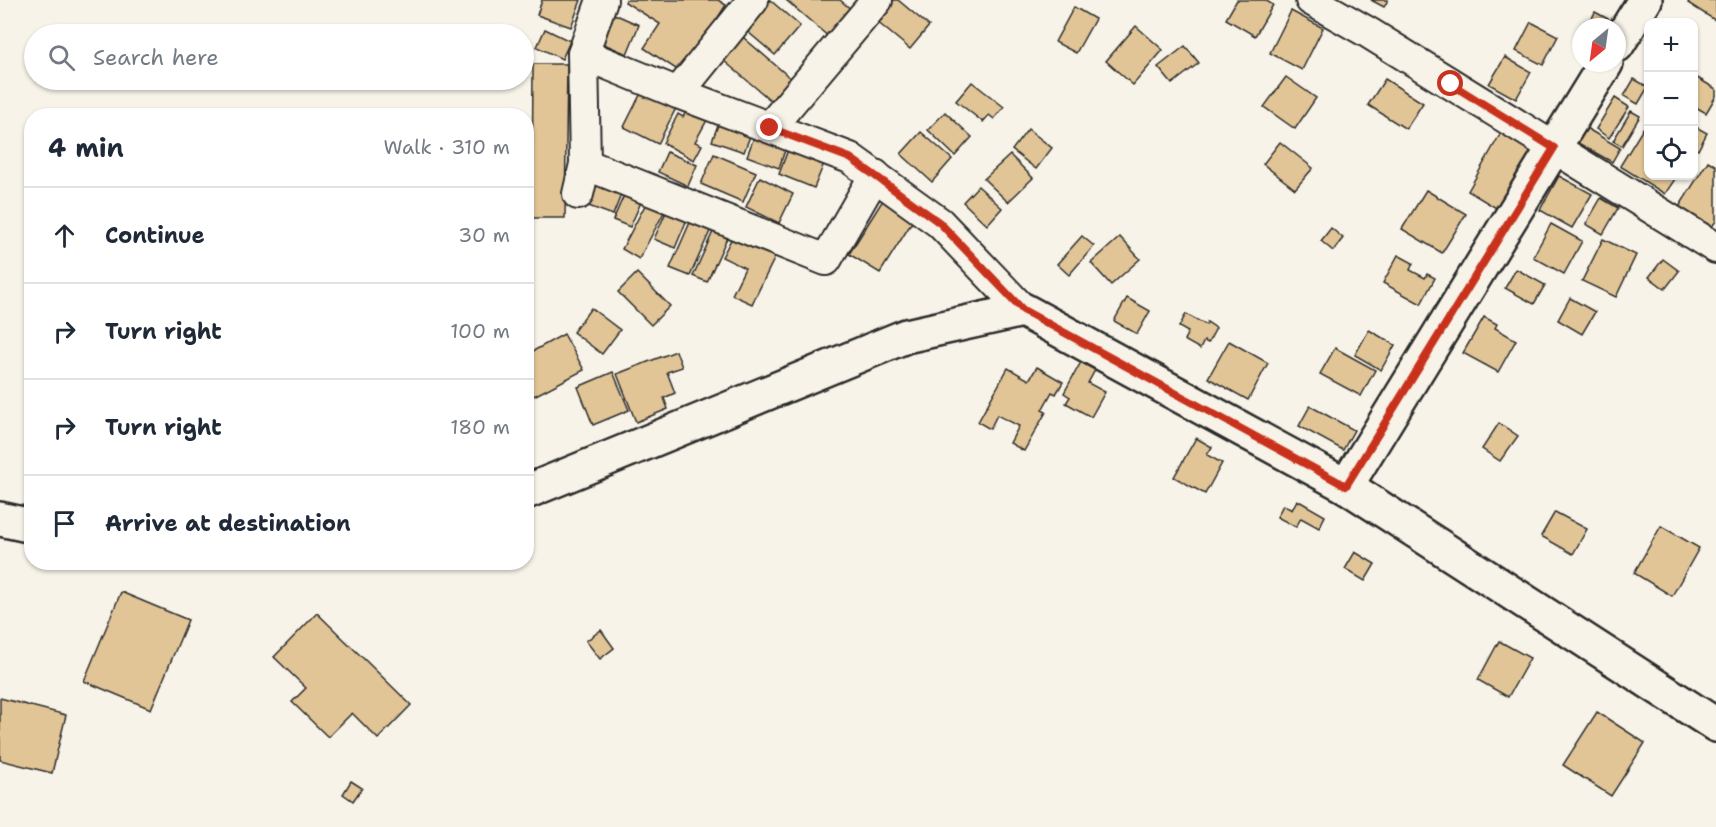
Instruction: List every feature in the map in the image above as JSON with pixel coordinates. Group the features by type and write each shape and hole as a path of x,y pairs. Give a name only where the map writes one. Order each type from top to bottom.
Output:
{"street":[{"path":"578,194 585,164 583,54 602,0"},
{"path":"678,93 753,0"},
{"path":"770,128 877,0"},
{"path":"1311,0 1369,33 1716,248"},
{"path":"1626,31 1645,0"},
{"path":"583,54 678,93 850,158 940,223 1023,310 1346,486 1716,725"},
{"path":"1346,486 1600,72"},
{"path":"585,164 826,260 874,175"},
{"path":"534,489 906,336 1023,310"},
{"path":"0,519 24,524"}],"building":[{"path":"542,0 581,0 571,27 537,15"},
{"path":"626,0 718,0 726,5 682,73 644,48 660,24 625,2"},
{"path":"764,0 770,0 800,26 775,55 742,27"},
{"path":"786,0 840,0 853,11 830,38"},
{"path":"894,0 898,0 929,26 910,49 876,21"},
{"path":"1237,0 1265,0 1273,5 1255,36 1226,19"},
{"path":"1371,0 1388,0 1384,7"},
{"path":"1690,0 1716,0 1716,21 1688,3"},
{"path":"1074,7 1095,19 1076,53 1055,42"},
{"path":"605,10 639,25 627,54 592,39"},
{"path":"1291,11 1323,28 1302,70 1270,53"},
{"path":"1595,12 1606,18 1592,18"},
{"path":"1531,22 1558,36 1543,65 1516,51"},
{"path":"1136,26 1163,50 1133,85 1106,61"},
{"path":"545,29 570,41 562,59 537,47"},
{"path":"737,32 795,82 775,104 717,55"},
{"path":"1185,46 1199,63 1172,84 1158,67"},
{"path":"1505,57 1531,72 1516,99 1489,84"},
{"path":"534,64 567,64 565,218 534,218"},
{"path":"1286,77 1316,98 1295,129 1264,107"},
{"path":"1698,78 1716,89 1716,96 1706,113 1698,108"},
{"path":"1385,79 1423,103 1406,129 1368,105"},
{"path":"1634,79 1644,85 1644,94 1638,104 1624,96"},
{"path":"972,82 1004,107 994,119 989,115 983,122 956,101"},
{"path":"645,85 679,102 658,144 624,127"},
{"path":"1615,98 1629,107 1609,138 1596,129"},
{"path":"687,110 707,120 695,142 702,145 694,160 663,143 678,114 683,117"},
{"path":"1631,111 1640,116 1622,146 1613,141"},
{"path":"945,112 972,137 955,156 928,130"},
{"path":"721,117 753,128 744,152 712,141"},
{"path":"1644,127 1644,180 1674,180 1665,194 1620,166"},
{"path":"1586,128 1620,148 1612,162 1578,143"},
{"path":"1698,128 1707,133 1698,150"},
{"path":"757,129 788,141 779,168 747,156"},
{"path":"1028,129 1052,148 1036,169 1012,150"},
{"path":"1502,131 1536,151 1501,211 1468,191"},
{"path":"921,132 952,159 932,182 901,154"},
{"path":"1280,142 1313,168 1295,189 1263,164"},
{"path":"789,147 825,161 814,188 779,174"},
{"path":"667,152 697,165 688,186 658,172"},
{"path":"714,154 756,172 743,202 701,184"},
{"path":"1010,155 1033,178 1008,202 984,179"},
{"path":"1708,161 1716,166 1716,221 1711,228 1679,207"},
{"path":"597,176 624,187 613,215 586,205"},
{"path":"1559,176 1592,194 1572,228 1540,210"},
{"path":"760,177 793,194 779,223 746,207"},
{"path":"629,184 646,191 630,227 613,220"},
{"path":"978,186 1002,208 987,225 963,202"},
{"path":"1426,190 1466,214 1442,253 1402,229"},
{"path":"651,194 669,203 639,259 622,249"},
{"path":"1601,198 1618,208 1603,234 1586,224"},
{"path":"883,200 914,219 880,273 849,254"},
{"path":"671,201 691,210 675,248 654,239"},
{"path":"695,211 715,220 690,276 670,268"},
{"path":"717,223 731,229 707,282 693,276"},
{"path":"1551,224 1582,241 1564,274 1533,257"},
{"path":"737,228 779,249 752,304 732,295 745,268 722,257"},
{"path":"1331,228 1343,238 1333,251 1321,241"},
{"path":"1082,236 1094,246 1069,275 1057,264"},
{"path":"1120,237 1140,259 1111,285 1091,263"},
{"path":"1603,239 1636,255 1616,297 1582,281"},
{"path":"1398,255 1413,263 1410,270 1425,278 1427,274 1435,278 1421,304 1383,283"},
{"path":"1663,259 1679,271 1665,289 1649,277"},
{"path":"1516,269 1545,285 1534,304 1505,288"},
{"path":"637,273 670,306 651,325 618,292"},
{"path":"1127,298 1150,311 1137,334 1114,321"},
{"path":"1570,298 1595,312 1582,334 1558,320"},
{"path":"591,308 620,330 602,354 573,332"},
{"path":"1186,314 1216,328 1208,343 1204,341 1200,349 1184,340 1188,332 1179,327"},
{"path":"1484,317 1497,324 1495,328 1516,340 1498,372 1463,353"},
{"path":"1369,330 1395,345 1381,370 1355,355"},
{"path":"564,334 584,370 534,396 534,351"},
{"path":"1229,341 1268,363 1248,400 1208,378"},
{"path":"1335,348 1375,370 1361,396 1320,374"},
{"path":"676,351 682,367 667,372 675,393 664,398 668,409 636,422 617,374"},
{"path":"1081,362 1095,370 1088,383 1105,392 1091,417 1066,403 1070,397 1064,393"},
{"path":"1037,367 1063,382 1056,394 1052,392 1042,410 1046,412 1024,451 1010,443 1019,426 997,415 990,429 978,422 1008,368 1029,380"},
{"path":"613,372 629,410 593,425 578,387"},
{"path":"1310,406 1354,430 1343,450 1299,426"},
{"path":"1499,423 1518,436 1500,461 1482,449"},
{"path":"1196,438 1212,447 1207,455 1222,463 1205,494 1174,477"},
{"path":"1297,500 1325,516 1319,528 1301,518 1296,527 1277,517 1283,505 1292,510"},
{"path":"1555,512 1587,529 1573,554 1541,536"},
{"path":"1661,526 1699,548 1672,596 1634,573"},
{"path":"1355,552 1375,564 1365,581 1345,569"},
{"path":"121,592 188,620 151,709 84,681"},
{"path":"317,613 411,705 378,739 352,713 328,737 292,702 306,688 274,657"},
{"path":"601,630 614,648 600,659 586,641"},
{"path":"1499,641 1530,658 1508,697 1478,680"},
{"path":"0,698 66,715 52,773 0,760"},
{"path":"1597,712 1645,743 1611,796 1563,765"},
{"path":"351,781 362,788 353,801 343,794"}],"route":[{"path":"770,128 850,158 874,175 940,223 1023,310 1346,486 1554,148 1451,84"}]}
